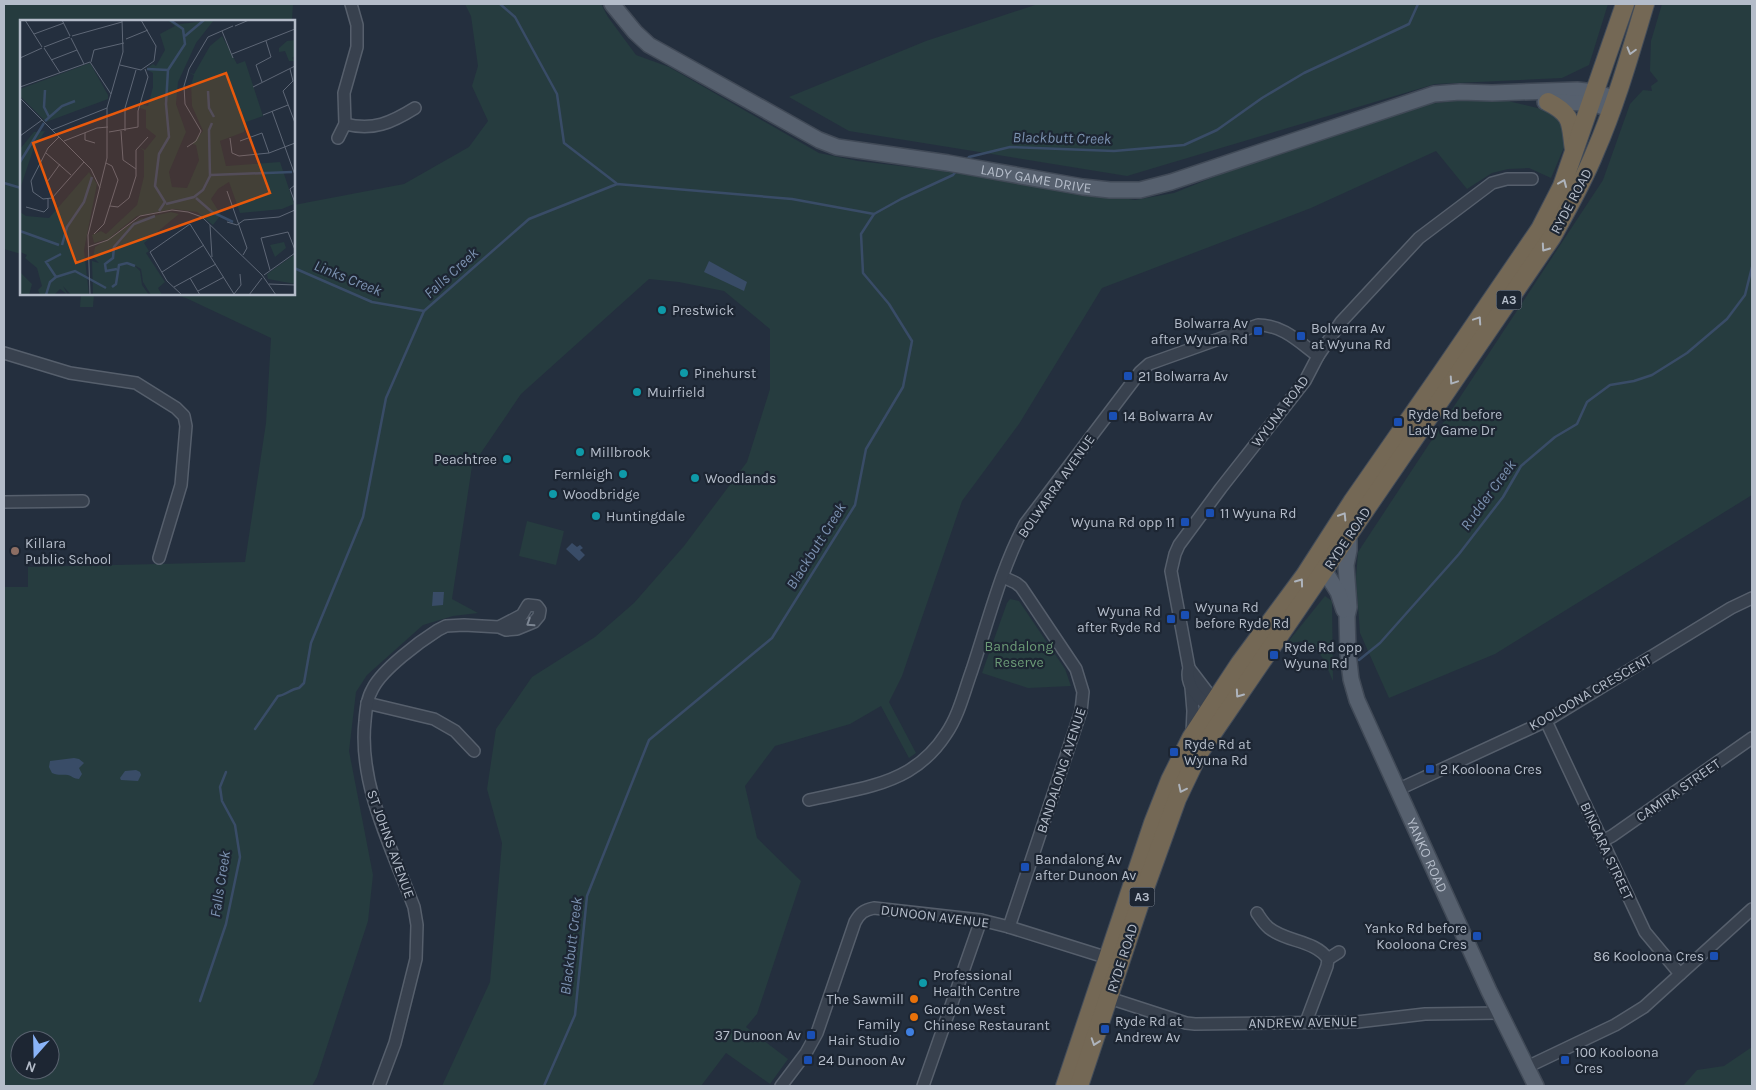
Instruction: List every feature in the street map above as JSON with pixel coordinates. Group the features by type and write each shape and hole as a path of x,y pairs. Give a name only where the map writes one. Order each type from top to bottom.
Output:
{"highway":[{"name":"RYDE ROAD","path":"1323,565 1352,502 1540,230 1562,186 1574,155 1625,4"},
{"name":"RYDE ROAD","path":"1065,1086 1159,805 1191,738 1216,708 1348,534 1552,237 1578,191 1595,153 1614,104 1644,4"},
{"path":"1548,102 1557,107 1570,119 1574,155"},
{"name":"RYDE ROAD","path":"1079,1086 1176,799 1199,753 1216,708"}],"main road":[{"name":"LADY GAME DRIVE","path":"612,4 634,32 649,45 819,140 837,147 1110,190 1140,190 1170,182 1434,94 1577,90 1614,104"},
{"name":"LADY GAME DRIVE","path":"1492,93 1548,102 1594,98"},
{"name":"YANKO ROAD","path":"1348,534 1349,550 1346,565 1348,653 1351,679 1361,712 1489,991 1536,1086"},
{"name":"YANKO ROAD","path":"1323,565 1338,592 1348,616"},
{"path":"1323,565 1337,576 1348,594"}],"street":[{"path":"338,138 345,124 344,93 354,60 358,37 355,16 350,4"},
{"path":"345,124 356,126 384,125 415,108"},
{"name":"WYUNA ROAD","path":"1216,708 1189,668 1170,571 1179,545 1305,381 1318,356 1341,322 1419,238 1492,183 1507,179 1532,179"},
{"name":"BOLWARRA AVENUE","path":"810,800 878,784 894,778 909,770 936,747 946,734 959,707 1003,577 1017,539 1025,524 1140,372 1149,364 1258,324 1283,330 1318,356"},
{"path":"4,353 70,372 136,382 176,408 184,416 186,426 181,485 159,558"},
{"path":"4,502 83,501"},
{"name":"BANDALONG AVENUE","path":"1003,577 1022,587 1076,669 1083,692 1081,712 1009,927"},
{"name":"KOOLOONA CRESCENT","path":"1397,790 1546,721 1731,608 1752,598"},
{"name":"ST JOHNS AVENUE","path":"379,1086 395,1043 416,959 417,925 414,907 372,798 364,760 363,734 367,704 372,689 385,671 438,630 454,625 500,627"},
{"name":"WYUNA ROAD","path":"1189,668 1187,675 1191,686 1193,711 1191,738"},
{"path":"1191,686 1206,705 1216,708"},
{"path":"367,704 434,719 454,731 474,751"},
{"name":"BINGARA STREET","path":"1546,721 1645,932 1680,974"},
{"name":"CAMIRA STREET","path":"1602,841 1612,836 1752,738"},
{"name":"DUNOON AVENUE","path":"781,1086 812,1043 855,922 863,911 874,908 981,920 1108,958"},
{"path":"1527,1067 1615,1025 1644,1007 1752,909"},
{"path":"1257,913 1271,930 1315,948 1324,953 1328,959 1306,1022"},
{"path":"923,1086 981,920"},
{"path":"1328,959 1339,952"},
{"name":"ANDREW AVENUE","path":"1109,998 1186,1023 1356,1022 1426,1014 1500,1013"}],"green space":[{"path":"4,4 293,4 291,20 20,20 20,254 4,249"},
{"path":"465,4 601,4 608,17 636,55 669,67 819,153 858,161 969,174 1135,200 1174,193 1236,168 1356,125 1428,104 1491,97 1550,111 1567,126 1565,145 1551,178 1529,168 1508,169 1492,173 1467,189 1436,151 1311,208 1102,288 1019,424 962,501 902,676 889,702 916,753 909,758 881,706 850,724 775,746 745,786 757,838 801,881 757,1014 746,1027 788,1059 770,1084 726,1053 701,1086 442,1086 490,982 502,843 487,789 496,729 532,677 595,637 634,603 684,546 747,462 770,389 770,329 724,291 679,282 649,279 521,394 472,466 452,599 478,613 453,616 423,625 367,675 356,692 349,751 373,875 368,921 317,1077 312,1086 4,1086 4,587 28,587 28,567 245,562 266,423 271,338 186,298 175,295 295,295 295,205 404,184 469,147 488,121 472,86 478,66 471,16"},
{"path":"1038,4 1608,4 1589,65 1562,78 1435,84 1127,176 849,131 789,97 926,41"},
{"path":"1662,4 1752,4 1752,495 1495,654 1389,698 1360,633 1356,578 1358,552 1603,180 1630,104 1643,90 1652,91 1651,86 1658,81 1650,71 1651,41"},
{"path":"81,295 94,295 93,307 80,307"},
{"path":"527,521 564,531 556,565 519,556"},
{"path":"1325,596 1332,601 1333,681 1321,655 1310,644 1302,641 1283,648"},
{"name":"Bandalong Reserve","path":"1010,599 1019,601 1065,669 1071,686 1028,688 982,673"},
{"path":"1752,1047 1752,1086 1683,1086 1697,1070 1724,1066"}],"water":[{"path":"709,261 747,282 744,291 704,272"},
{"path":"572,543 577,547 580,545 583,548 580,550 585,555 579,561 566,549"},
{"path":"433,592 444,592 443,605 432,606"},
{"path":"74,758 84,763 79,768 82,774 79,779 68,775 52,773 49,767 50,761"},
{"path":"136,770 141,775 138,781 121,780 120,778 125,771"}],"waterway":[{"path":"500,4 515,17 557,94 564,143 616,183"},
{"name":"Blackbutt Creek","path":"967,160 969,157 1010,147 1114,151 1184,145 1217,130 1262,98 1304,73 1409,24 1418,4"},
{"name":"Blackbutt Creek","path":"544,1086 575,1015 587,896 649,740 772,638 855,505 866,449 903,387 912,341 889,304 863,273 861,234 874,214 953,175 958,169"},
{"name":"Links Creek","path":"4,183 20,188"},
{"name":"Falls Creek","path":"255,729 278,696 299,688 304,683 311,643 363,517 386,398 424,311 529,219 617,184 792,199 874,214"},
{"name":"Rudder Creek","path":"1359,660 1380,643 1459,554 1503,497 1521,466 1555,437 1577,424 1587,402 1610,385 1634,381 1652,375 1687,353 1727,319 1745,295 1752,267"},
{"name":"Links Creek","path":"295,268 372,302 424,311"},
{"name":"Falls Creek","path":"200,1001 226,924 240,857 235,825 222,801 220,787 226,772"}],"place":[{"name":"Prestwick","path":"662,310"},
{"name":"Bolwarra Av after Wyuna Rd","path":"1258,331"},
{"name":"Bolwarra Av at Wyuna Rd","path":"1301,336"},
{"name":"Pinehurst","path":"684,373"},
{"name":"21 Bolwarra Av","path":"1128,376"},
{"name":"Muirfield","path":"637,392"},
{"name":"14 Bolwarra Av","path":"1113,416"},
{"name":"Ryde Rd before Lady Game Dr","path":"1398,422"},
{"name":"Millbrook","path":"580,452"},
{"name":"Peachtree","path":"507,459"},
{"name":"Fernleigh","path":"623,474"},
{"name":"Woodlands","path":"695,478"},
{"name":"Woodbridge","path":"553,494"},
{"name":"11 Wyuna Rd","path":"1210,513"},
{"name":"Huntingdale","path":"596,516"},
{"name":"Wyuna Rd opp 11","path":"1185,522"},
{"name":"Killara Public School","path":"15,551"},
{"name":"Wyuna Rd before Ryde Rd","path":"1185,615"},
{"name":"Wyuna Rd after Ryde Rd","path":"1171,619"},
{"name":"Ryde Rd opp Wyuna Rd","path":"1274,655"},
{"name":"Ryde Rd at Wyuna Rd","path":"1174,752"},
{"name":"2 Kooloona Cres","path":"1430,769"},
{"name":"Bandalong Av after Dunoon Av","path":"1025,867"},
{"name":"Yanko Rd before Kooloona Cres","path":"1477,936"},
{"name":"86 Kooloona Cres","path":"1714,956"},
{"name":"Professional Health Centre","path":"923,983"},
{"name":"The Sawmill","path":"914,999"},
{"name":"Gordon West Chinese Restaurant","path":"914,1017"},
{"name":"Ryde Rd at Andrew Av","path":"1105,1029"},
{"name":"Family Hair Studio","path":"910,1032"},
{"name":"37 Dunoon Av","path":"811,1035"},
{"name":"24 Dunoon Av","path":"808,1060"},
{"name":"100 Kooloona Cres","path":"1565,1060"}]}
